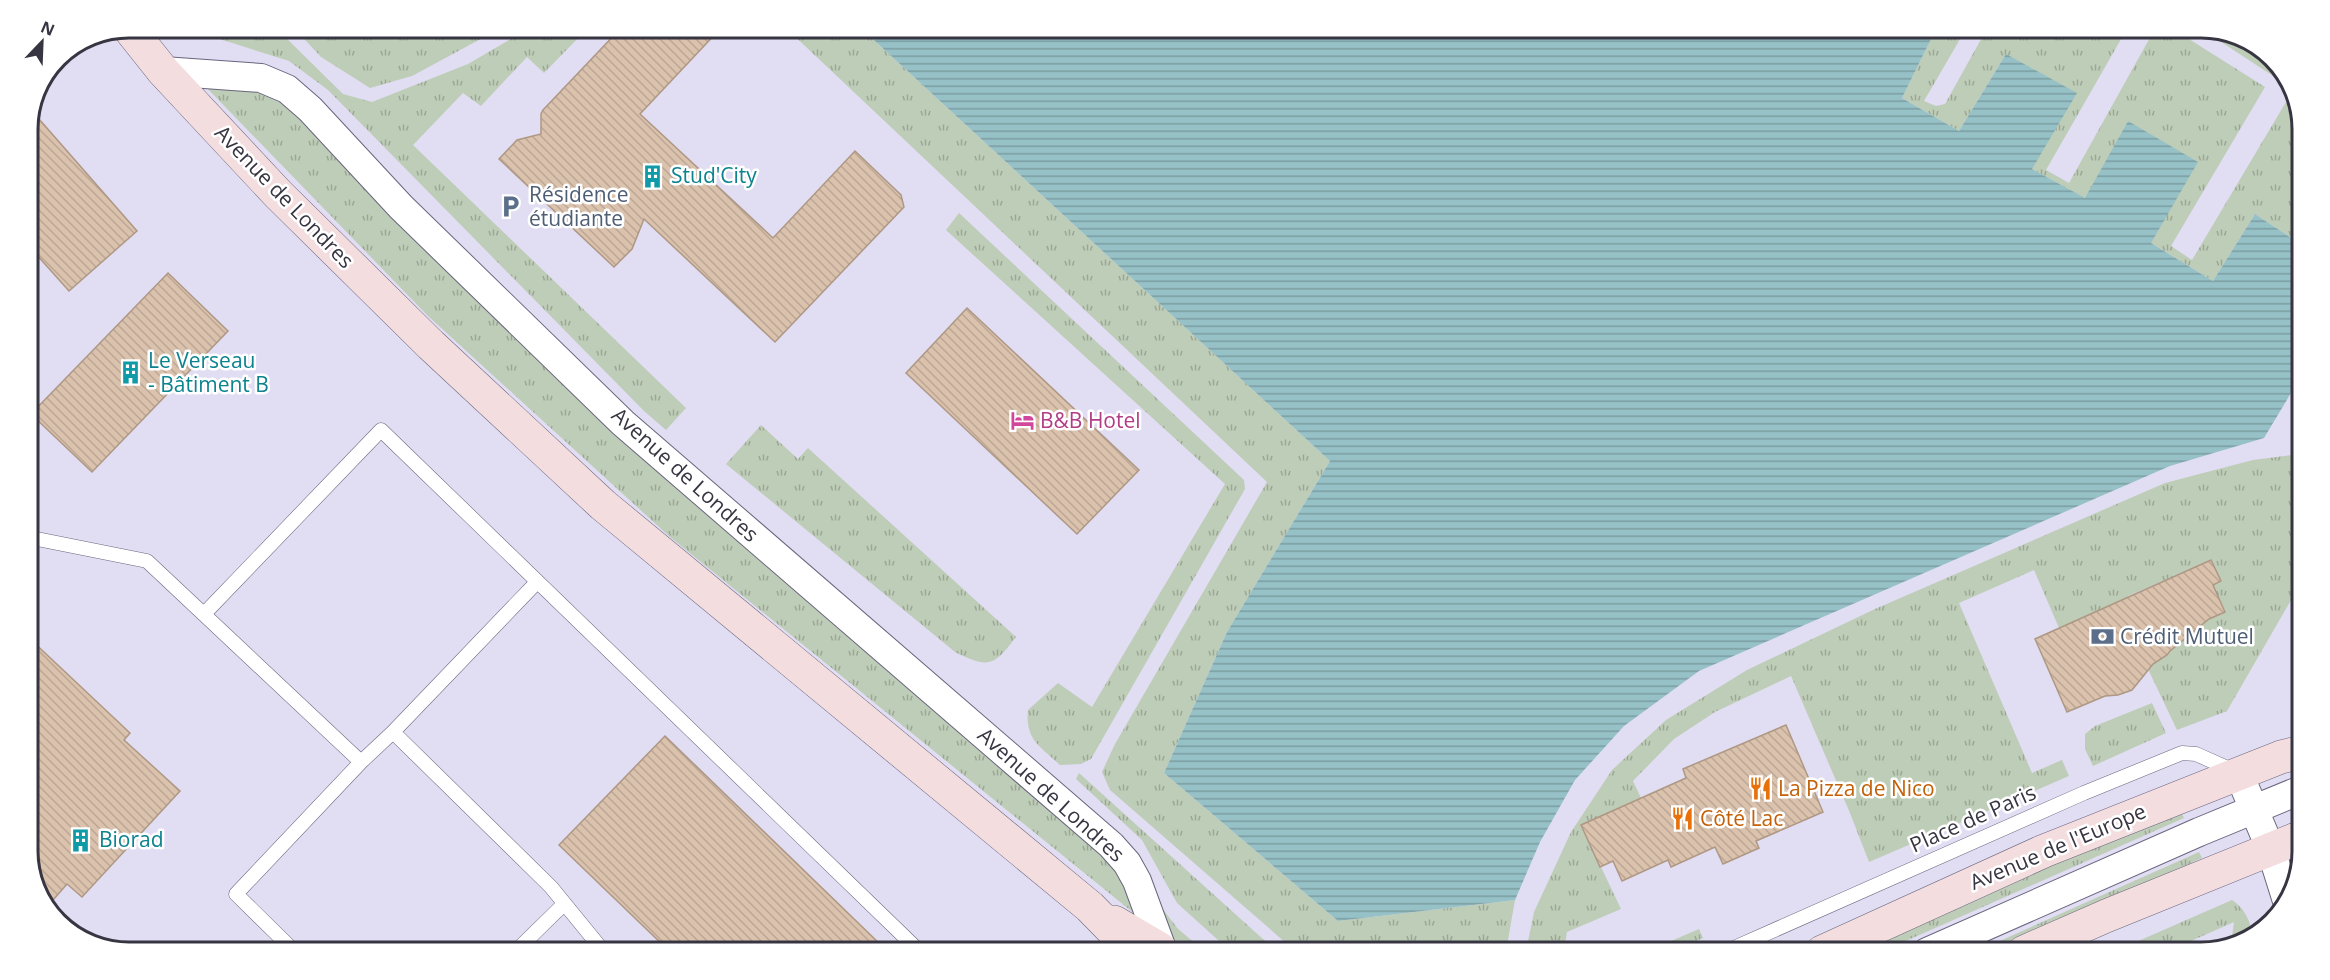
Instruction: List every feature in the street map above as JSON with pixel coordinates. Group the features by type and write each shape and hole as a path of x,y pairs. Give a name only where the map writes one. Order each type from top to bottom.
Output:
{"street":[{"name":"Avenue de Londres","path":"137,38 163,70 278,194 397,312 603,505 1090,907 1124,942"},
{"name":"Avenue de Londres","path":"163,70 261,78 287,89 310,108 401,207 623,423 1111,845 1127,863 1137,881 1159,942"},
{"name":"Avenue de l'Europe","path":"1844,942 2044,851 2292,755"},
{"path":"2239,774 2254,809 2284,844 2286,886"},
{"path":"1950,942 2292,794"},
{"path":"2047,942 2284,844"},
{"name":"Avenue de Londres","path":"1090,907 1149,942"}],"lane":[{"path":"204,614 381,430 910,942"},
{"path":"38,539 147,561 362,762"},
{"path":"286,942 236,894 537,582"},
{"path":"393,732 544,880 596,942"},
{"name":"Place de Paris","path":"1747,942 2084,793 2182,753 2196,754 2239,774"},
{"path":"525,942 564,904"}],"shaded area":[{"path":"128,38 2202,38 2220,39 2237,44 2257,56 2274,73 2288,99 2292,122 2292,852 2291,870 2286,887 2262,920 2237,936 2214,942 128,942 110,941 93,936 73,924 53,902 42,881 38,858 38,122 47,88 56,73 72,72 72,57 99,42"},
{"path":"872,38 1932,38 1902,98 1959,131 2006,54 2077,93 2032,169 2085,198 2128,121 2198,162 2151,243 2213,281 2255,214 2292,238 2292,391 2264,438 2170,466 1699,671 1624,726 1575,780 1540,842 1515,900 1338,921 1164,773 1227,632 1330,461"}],"green space":[{"path":"216,38 286,38 343,94 372,102 468,64 513,38 578,38 544,73 527,57 481,106 463,93 413,145 686,408 666,430 644,411 328,90 289,61"},
{"path":"303,38 482,38 412,76 370,88 321,57"},
{"path":"797,38 872,38 1330,461 1227,632 1164,773 1338,921 1515,900 1508,942 1285,942 1110,790 1102,772 1115,744 1267,482"},
{"path":"1932,38 1961,38 1924,101 1936,106 1945,104 1982,38 2122,38 2046,170 2069,183 2150,38 2187,38 2265,87 2171,246 2192,260 2286,102 2289,104 2292,122 2292,238 2255,214 2213,281 2151,243 2128,121 2086,199 2032,169 2006,54 1959,131 1902,98"},
{"path":"2216,39 2237,44 2257,56 2277,79"},
{"path":"204,85 250,88 287,102 1128,878 1141,919 670,537 428,316"},
{"path":"959,213 1244,480 1245,489 1091,759 1081,764 1060,765 1035,742 1029,729 1028,710 1058,683 1092,707 1225,484 946,230"},
{"path":"761,425 798,459 808,448 1016,637 1002,654 990,662 983,662 955,652 726,464"},
{"path":"2292,455 2292,598 2227,711 2177,730 2148,669 2162,657 2165,635 2225,612 2213,585 2221,581 2211,560 2128,596 2136,613 2100,610 2059,628 2034,570 1959,603 2032,773 2062,760 2069,776 1869,862 1791,676 1715,712 1674,739 1633,781 1641,798 1581,825 1621,909 1567,932 1565,942 1528,942 1534,912 1571,832 1612,770 1666,720 1747,670 1875,609 2165,483 2253,460"},
{"path":"2152,703 2166,733 2093,766 2085,749 2085,734 2095,726"},
{"path":"1079,773 1266,942 1220,942 1177,903 1142,840 1076,779"},
{"path":"2179,808 2184,818 1904,942 1875,942"},
{"path":"2199,852 2202,858 2017,942 1997,942"},
{"path":"1152,895 1178,929 1194,942 1174,942"},
{"path":"2232,900 2247,916 2251,927 2232,937 2234,922 2189,942 2136,942"},
{"path":"1699,929 1703,938 1694,942 1669,942"}],"building":[{"name":"Stud'City","path":"611,38 712,38 640,114 773,238 855,151 901,195 904,207 775,342 644,219 632,249 614,267 499,159 517,140 541,134 543,110"},
{"path":"39,119 137,231 69,291 38,256"},
{"name":"Le Verseau - Bâtiment B","path":"168,273 228,331 92,472 38,421 38,407"},
{"name":"B&B Hotel","path":"967,308 1139,470 1077,534 906,373"},
{"name":"Crédit Mutuel","path":"2211,560 2221,581 2213,585 2225,612 2209,619 2153,664 2132,690 2118,695 2105,696 2067,712 2035,639"},
{"path":"38,646 130,733 124,740 180,791 82,897 67,884 52,901 39,870"},
{"path":"1786,725 1823,812 1756,841 1759,848 1723,864 1715,847 1671,867 1668,860 1622,881 1613,861 1600,867 1581,825 1686,778 1683,769"},
{"path":"665,736 878,942 660,942 559,845"}],"place":[{"name":"Stud'City","path":"653,176"},
{"name":"Résidence étudiante","path":"511,207"},
{"name":"Le Verseau - Bâtiment B","path":"130,373"},
{"name":"B&B Hotel","path":"1022,421"},
{"name":"Crédit Mutuel","path":"2102,637"},
{"name":"La Pizza de Nico","path":"1760,789"},
{"name":"Côté Lac","path":"1682,819"},
{"name":"Biorad","path":"81,840"}]}
